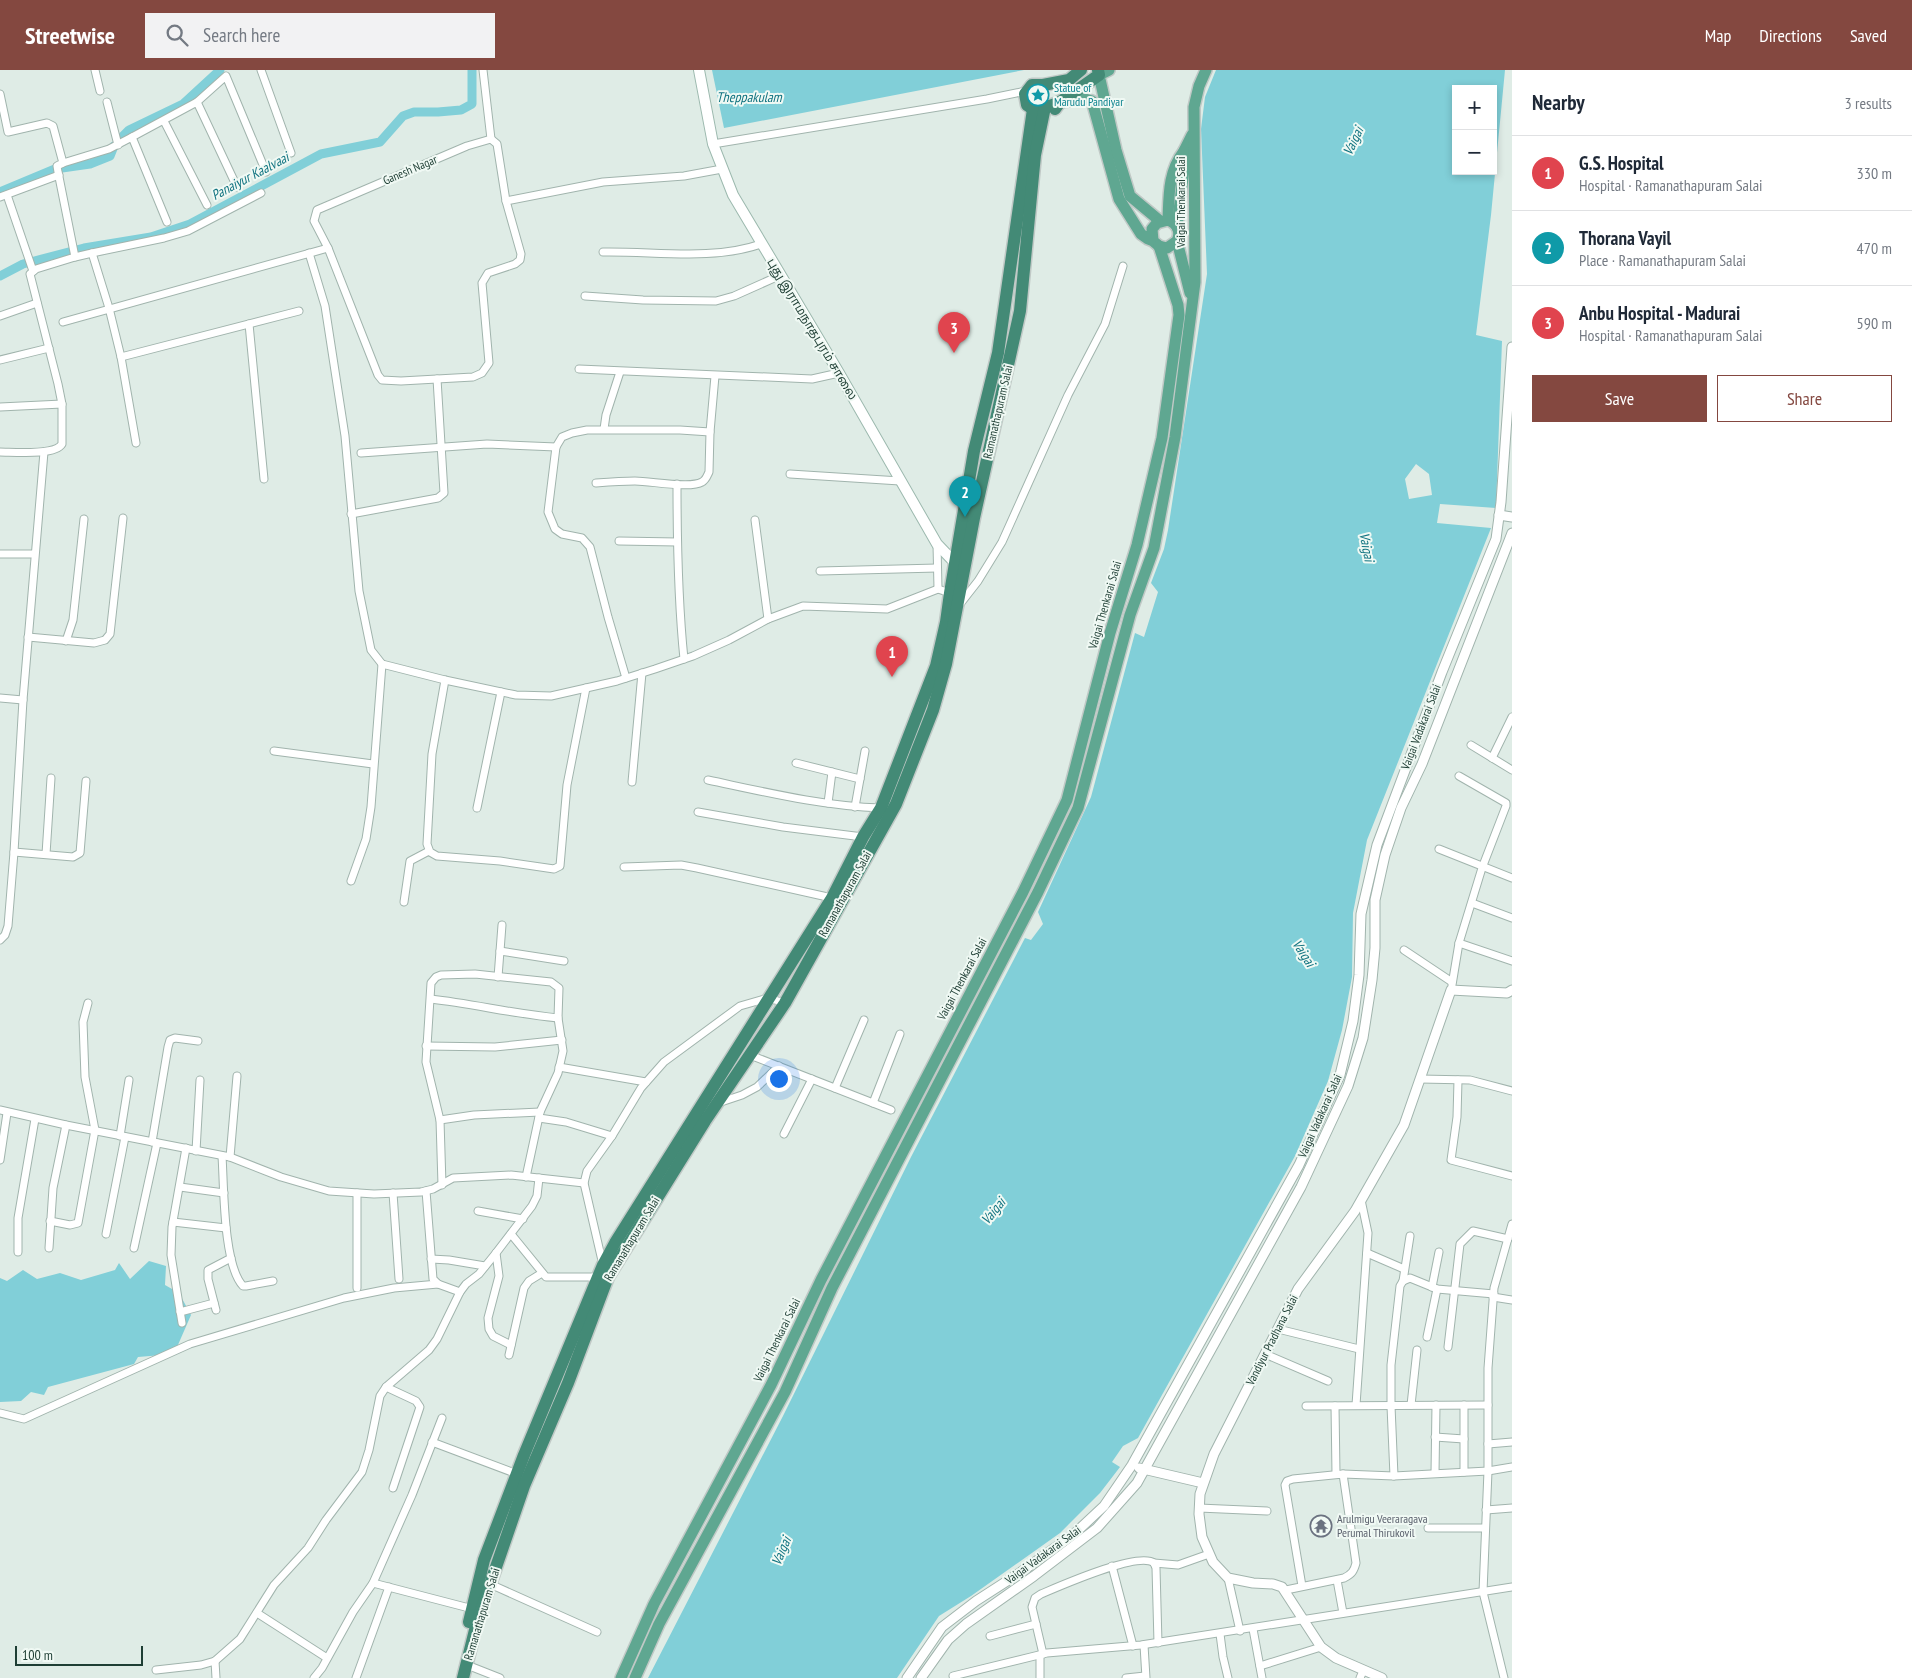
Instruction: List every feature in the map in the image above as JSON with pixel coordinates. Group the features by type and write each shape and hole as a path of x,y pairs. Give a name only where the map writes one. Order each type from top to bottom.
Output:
{"highway":[{"path":"1060,102 1039,108 1025,102 1026,91 1032,85 1043,85 1068,80 1081,70"},
{"name":"Ramanathapuram Salai","path":"455,1678 484,1560 517,1474 601,1271 615,1243 832,898 863,837 881,808 936,666 946,622 944,591 959,567 974,518 1020,311 1035,155 1042,127 1060,102 1102,72"},
{"path":"1039,108 1042,127"},
{"name":"Ramanathapuram Salai","path":"463,1678 477,1622 524,1486 568,1384 608,1277 716,1104 785,1003 896,804 933,710 946,664 956,610 959,567 974,451 998,353 1039,108"}],"main road":[{"name":"புது இராமநாதபுரம் சாலை","path":"699,70 713,144 733,195 839,373 936,544 959,567"},
{"name":"Vaigai Thenkarai Salai","path":"635,1678 664,1616 785,1392 832,1288 1038,892 1078,808 1130,615 1154,548 1175,437 1195,282 1194,107 1199,86 1206,70"},
{"name":"Vaigai Thenkarai Salai","path":"1102,72 1116,150 1130,196 1169,223"},
{"name":"Vaigai Thenkarai Salai","path":"621,1678 654,1604 771,1385 821,1280 1023,892 1067,800 1110,634 1137,544 1162,438 1178,305 1156,243 1141,234 1119,199 1092,101 1085,99 1060,102"},
{"name":"Vaigai Thenkarai Salai","path":"1169,223 1171,178 1178,160 1193,133"},
{"path":"1169,223 1179,234 1177,241 1171,247 1156,243 1152,229 1169,223"},
{"name":"Vaigai Thenkarai Salai","path":"1177,241 1192,300"}],"street":[{"path":"95,70 100,91"},
{"path":"261,70 292,153"},
{"path":"63,322 328,248 378,375 382,380 473,377 482,373 489,363 482,283 488,273 515,264 520,260 521,254 506,201 497,144 491,139 484,70"},
{"path":"0,452 44,452 55,450 62,444 62,404 30,279 32,268 3,196 59,169 114,147 141,131 164,121 198,102 229,73 266,172"},
{"path":"713,144 1026,91"},
{"path":"0,94 8,132"},
{"path":"107,102 114,147"},
{"path":"198,102 238,187"},
{"path":"164,121 207,205"},
{"path":"0,134 49,123 53,126 74,255"},
{"path":"132,137 167,222"},
{"name":"Ganesh Nagar","path":"328,248 314,221 317,210 467,146 491,139"},
{"path":"506,201 603,182 684,176 722,169"},
{"path":"32,268 74,255 164,238 188,231 261,193"},
{"path":"603,252 722,253 743,250 761,244"},
{"path":"92,253 109,308 121,357 136,443"},
{"path":"309,253 326,316 345,436 359,591 370,650 382,664 516,695 551,696 626,678 684,659 729,640 768,618 803,606 887,609 944,591 937,568 936,544"},
{"path":"946,622 978,581 1002,542 1068,395 1105,324 1123,266"},
{"path":"585,296 643,300 716,301 734,296 780,275"},
{"path":"0,316 37,304"},
{"path":"121,357 299,311"},
{"path":"249,324 264,479"},
{"name":"Vaigai Vadakarai Salai","path":"907,1678 942,1627 976,1601 1073,1535 1104,1506 1132,1465 1299,1165 1340,1075 1353,1020 1359,976 1361,914 1377,845 1442,672 1496,539 1512,347"},
{"path":"0,360 48,348"},
{"path":"578,369 812,380 839,373"},
{"path":"604,430 606,415 620,372"},
{"path":"596,483 636,481 695,484 703,482 707,478 715,376"},
{"path":"351,514 438,498 444,491 437,379"},
{"path":"0,407 62,404"},
{"path":"626,678 590,547 582,538 562,534 554,529 551,523 548,512 556,447 562,437 572,433 604,430 710,432"},
{"path":"360,454 440,446 487,444 556,447"},
{"path":"0,940 5,935 8,926 34,554 44,452"},
{"path":"790,474 900,481"},
{"path":"677,484 677,542 684,659"},
{"path":"1499,515 1512,516"},
{"path":"28,636 94,643 105,640 110,634 123,518"},
{"path":"66,640 74,620 84,519"},
{"path":"755,520 768,618"},
{"name":"Vaigai Vadakarai Salai","path":"922,1678 948,1640 966,1624 1097,1528 1137,1483 1301,1186 1348,1086 1363,1038 1375,948 1375,900 1385,855 1401,808 1422,764 1512,533"},
{"path":"619,541 677,542"},
{"path":"0,554 34,554"},
{"path":"820,571 937,568"},
{"path":"351,881 366,839 371,807 382,664"},
{"path":"632,782 642,673"},
{"path":"445,680 432,754 427,844 429,851 437,856 500,861 548,868 559,867 567,785 586,688"},
{"path":"476,808 501,692"},
{"path":"0,698 23,700"},
{"path":"1492,758 1512,717"},
{"path":"1471,745 1512,770"},
{"path":"274,751 373,764"},
{"path":"855,807 865,751"},
{"path":"796,763 860,779"},
{"path":"828,803 832,772"},
{"path":"1451,986 1459,943 1482,868 1506,806 1506,803 1459,776"},
{"path":"46,854 51,778"},
{"path":"708,780 828,803 881,808"},
{"path":"14,852 73,857 80,853 86,781"},
{"path":"698,812 793,829 863,837"},
{"path":"1439,849 1482,868 1512,878"},
{"path":"404,902 410,861 429,851"},
{"path":"624,868 689,867 832,898"},
{"path":"1472,904 1512,918"},
{"path":"498,977 502,925"},
{"path":"1459,943 1512,961"},
{"path":"1404,950 1451,986 1507,993 1512,990"},
{"path":"500,951 564,961"},
{"path":"442,1185 440,1120 427,1070 426,1046 431,983 436,976 475,974 557,984 560,992 558,1018 563,1051 559,1066 539,1115 526,1177"},
{"name":"Vandiyur Pradhana Salai","path":"1228,1578 1213,1562 1202,1537 1199,1508 1203,1483 1214,1454 1298,1289 1350,1218 1404,1125 1451,986"},
{"path":"511,1234 542,1273 551,1278 601,1271 584,1183 587,1171 612,1136 641,1088 664,1062 740,1006 768,998 785,1003"},
{"path":"431,999 558,1018"},
{"path":"50,1221 70,1225 78,1222 95,1130 85,1077 83,1022 88,1003"},
{"path":"834,1088 864,1020"},
{"path":"873,1103 900,1034"},
{"path":"134,1248 154,1143 170,1040 176,1038 198,1041"},
{"path":"426,1046 495,1047 562,1040"},
{"path":"750,1055 891,1110"},
{"path":"559,1066 646,1082"},
{"path":"716,1104 742,1095 757,1087 779,1066"},
{"path":"230,1157 237,1076"},
{"path":"784,1134 812,1079"},
{"path":"1420,1079 1483,1082 1512,1091"},
{"path":"106,1234 123,1136 129,1080"},
{"path":"196,1151 200,1080"},
{"path":"1458,1080 1457,1117 1451,1160 1512,1176"},
{"path":"0,1160 4,1111 35,1119 230,1157 281,1177 329,1191 393,1193 426,1191 458,1178 511,1175 584,1183"},
{"path":"440,1120 474,1115 539,1115 612,1136"},
{"path":"18,1252 18,1218 35,1119"},
{"path":"49,1248 52,1188 66,1125"},
{"path":"182,1323 171,1255 173,1222 186,1148"},
{"path":"222,1156 226,1228 231,1258 239,1282 243,1286 273,1281"},
{"path":"156,1670 201,1665 215,1661 240,1639 274,1585 308,1548 326,1520 362,1472 369,1450 380,1396 386,1387 429,1350 437,1339 460,1292 496,1253 537,1196 539,1178"},
{"path":"180,1187 224,1193"},
{"path":"426,1191 432,1276 438,1284"},
{"path":"357,1193 357,1288"},
{"path":"393,1193 398,1280"},
{"path":"1356,1406 1368,1233 1361,1200"},
{"path":"478,1211 522,1219"},
{"path":"173,1222 226,1228"},
{"path":"1504,1678 1483,1592 1488,1470 1488,1368 1494,1296 1512,1224"},
{"path":"1448,1348 1460,1244 1473,1231 1508,1239"},
{"path":"1394,1476 1390,1406 1391,1365 1400,1286 1403,1281 1410,1236"},
{"path":"1427,1336 1439,1252"},
{"path":"496,1253 499,1276 488,1318 489,1328 493,1336 511,1345"},
{"path":"1367,1253 1404,1269"},
{"path":"180,1312 215,1306 208,1279 208,1270 231,1258"},
{"path":"431,1259 485,1266"},
{"path":"508,1355 524,1288 529,1281 542,1273"},
{"path":"1403,1281 1410,1278 1435,1288 1453,1292 1494,1296 1512,1300"},
{"path":"0,1413 24,1419 190,1344 344,1298 394,1288 438,1284 460,1292"},
{"path":"1278,1329 1359,1349"},
{"path":"1411,1406 1417,1350"},
{"path":"1265,1354 1328,1381"},
{"path":"386,1387 416,1401 420,1407 393,1488"},
{"path":"1435,1473 1436,1405"},
{"path":"1464,1405 1464,1472"},
{"path":"1306,1406 1488,1405"},
{"path":"1286,1590 1337,1580 1351,1575 1356,1563 1339,1474 1335,1406"},
{"path":"314,1678 353,1612 373,1583 412,1495 442,1418"},
{"path":"1435,1437 1464,1439"},
{"path":"432,1442 517,1474"},
{"path":"1488,1444 1512,1442"},
{"path":"1132,1465 1144,1470 1203,1483"},
{"path":"1302,1586 1285,1485 1287,1481 1339,1474 1394,1476 1512,1467"},
{"path":"1199,1508 1267,1511"},
{"path":"1486,1510 1512,1508"},
{"path":"1428,1528 1486,1528"},
{"path":"1040,1678 1042,1654 1032,1607 1035,1598 1112,1566 1146,1560 1154,1563 1178,1565 1209,1554"},
{"path":"1154,1563 1156,1568 1158,1643"},
{"path":"1112,1566 1133,1646"},
{"path":"1240,1631 1228,1578 1253,1583 1278,1584 1286,1590 1321,1647 1361,1674 1382,1678"},
{"path":"1337,1580 1343,1613"},
{"path":"373,1583 473,1609"},
{"path":"490,1584 597,1632"},
{"path":"356,1678 390,1587"},
{"path":"953,1676 1042,1654 1144,1645 1512,1587"},
{"path":"257,1613 327,1658"},
{"path":"990,1636 1036,1624"},
{"path":"1253,1629 1262,1678"},
{"path":"1220,1634 1228,1678"},
{"path":"1126,1678 1146,1677 1144,1645"},
{"path":"1260,1666 1321,1647"},
{"path":"215,1661 216,1678"},
{"path":"466,1664 500,1678"}],"water":[{"name":"Theppakulam","path":"712,70 1024,70 724,128"},
{"name":"Vaigai","path":"1216,70 1505,70 1497,153 1497,85 1452,85 1452,175 1495,175 1476,335 1502,341 1496,508 1440,504 1437,523 1491,528 1367,840 1353,913 1352,977 1342,1030 1328,1081 1295,1156 1138,1438 1123,1446 1112,1462 1120,1467 1100,1493 1060,1533 971,1596 939,1616 897,1678 648,1678 783,1416 911,1157 1025,938 1031,940 1043,924 1038,912 1091,797 1135,633 1144,637 1158,592 1151,583 1164,549 1168,530 1207,274 1201,129 1205,97","holes":["1416,464 1429,474 1432,495 1409,499 1405,479"]},
{"path":"149,1261 166,1266 165,1285 179,1293 191,1315 174,1354 138,1357 134,1364 48,1387 44,1395 31,1392 21,1401 0,1402 0,1278 7,1281 23,1270 37,1279 60,1273 81,1280 115,1270 119,1263 130,1279"}],"waterway":[{"path":"123,136 129,130 183,104 220,70"},
{"name":"Panaiyur Kaalvaai","path":"0,276 23,264 84,248 151,237 190,224 321,154 380,142 403,116 414,112 461,110 472,104 472,70"},
{"path":"0,192 55,169 90,164 110,156 114,146"}],"place":[{"name":"Statue of Marudu Pandiyar","path":"1038,95"},
{"name":"Anbu Hospital - Madurai","path":"954,353"},
{"name":"Thorana Vayil","path":"965,517"},
{"name":"G.S. Hospital","path":"892,677"},
{"name":"Arulmigu Veeraragava Perumal Thirukovil","path":"1321,1526"}]}
